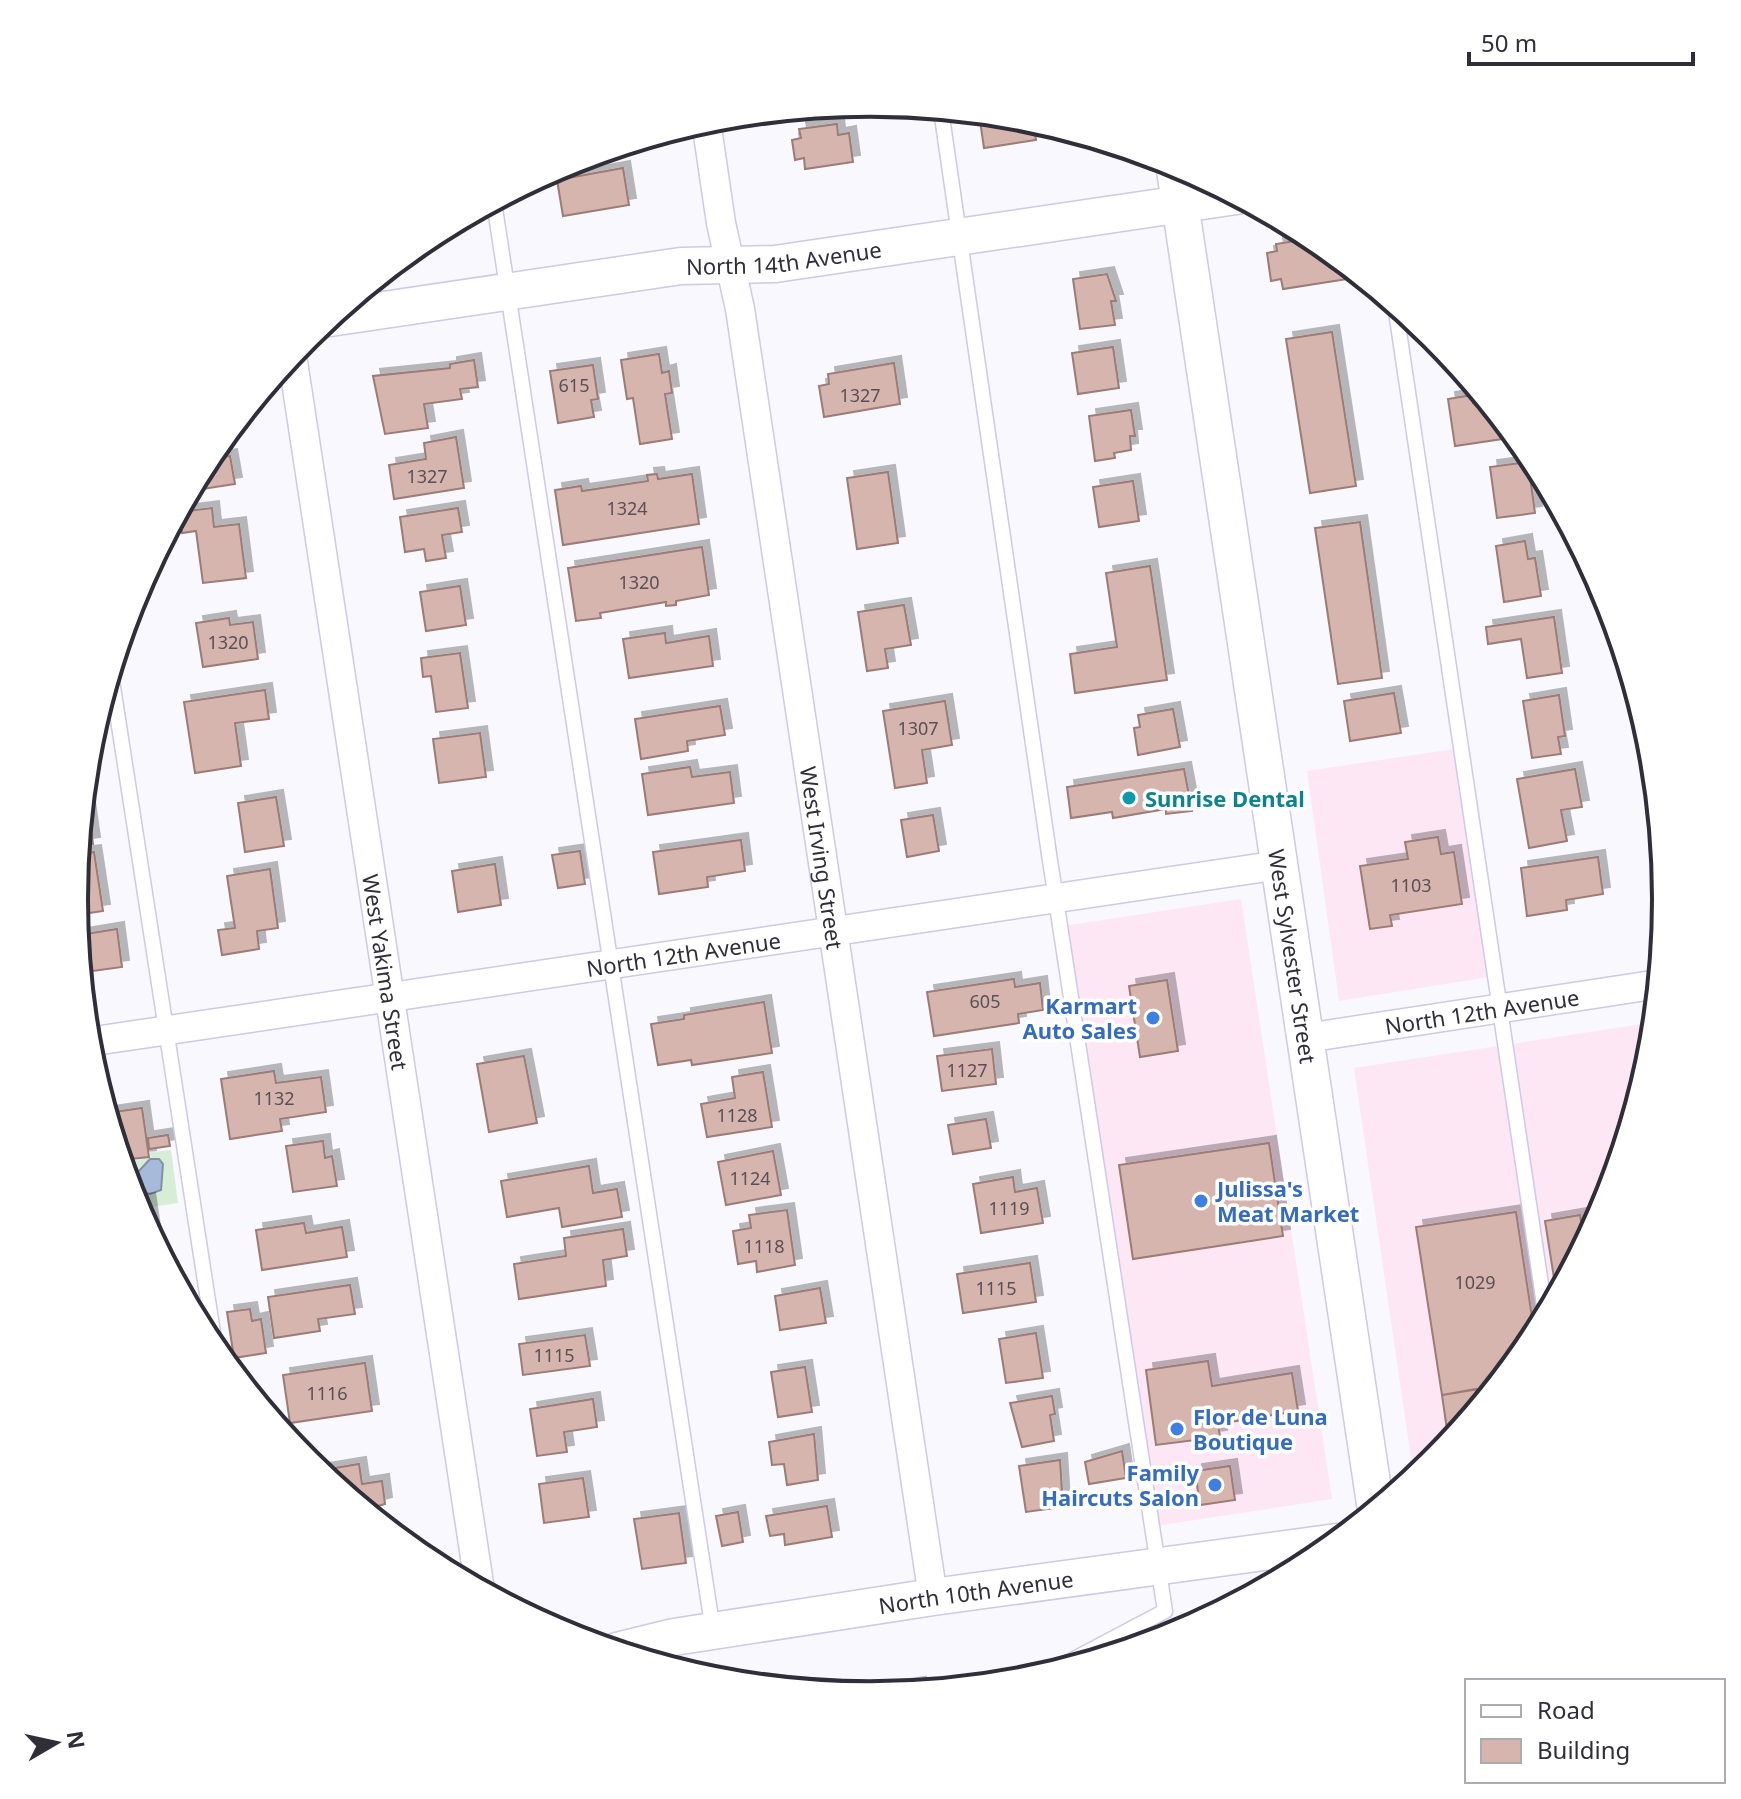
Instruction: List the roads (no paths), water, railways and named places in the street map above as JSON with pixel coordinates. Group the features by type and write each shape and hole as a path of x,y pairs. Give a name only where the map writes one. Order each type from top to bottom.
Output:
{"street":[{"name":"West Irving Street","path":"708,134 740,309 933,1597"},
{"name":"West Sylvester Street","path":"1176,180 1374,1498"},
{"name":"North 14th Avenue","path":"351,315 681,266 775,264 1218,199"},
{"name":"West Yakima Street","path":"294,371 478,1576"},
{"name":"North 12th Avenue","path":"101,1040 1280,865"},
{"name":"North 12th Avenue","path":"1306,1038 1648,986"},
{"name":"North 10th Avenue","path":"640,1646 713,1631 933,1597 1312,1545"}],"lane":[{"path":"943,121 1056,898 1165,1611 1094,1649"},
{"path":"496,213 713,1631"},
{"path":"1397,322 1543,1299"},
{"path":"115,698 211,1320"}],"water":[{"path":"150,1159 159,1159 163,1164 161,1190 146,1193 139,1171"}],"place":[{"name":"Sunrise Dental","path":"1129,798"},
{"name":"Karmart Auto Sales","path":"1153,1018"},
{"name":"Julissa's Meat Market","path":"1201,1201"},
{"name":"Flor de Luna Boutique","path":"1177,1429"},
{"name":"Family Haircuts Salon","path":"1215,1485"}]}
